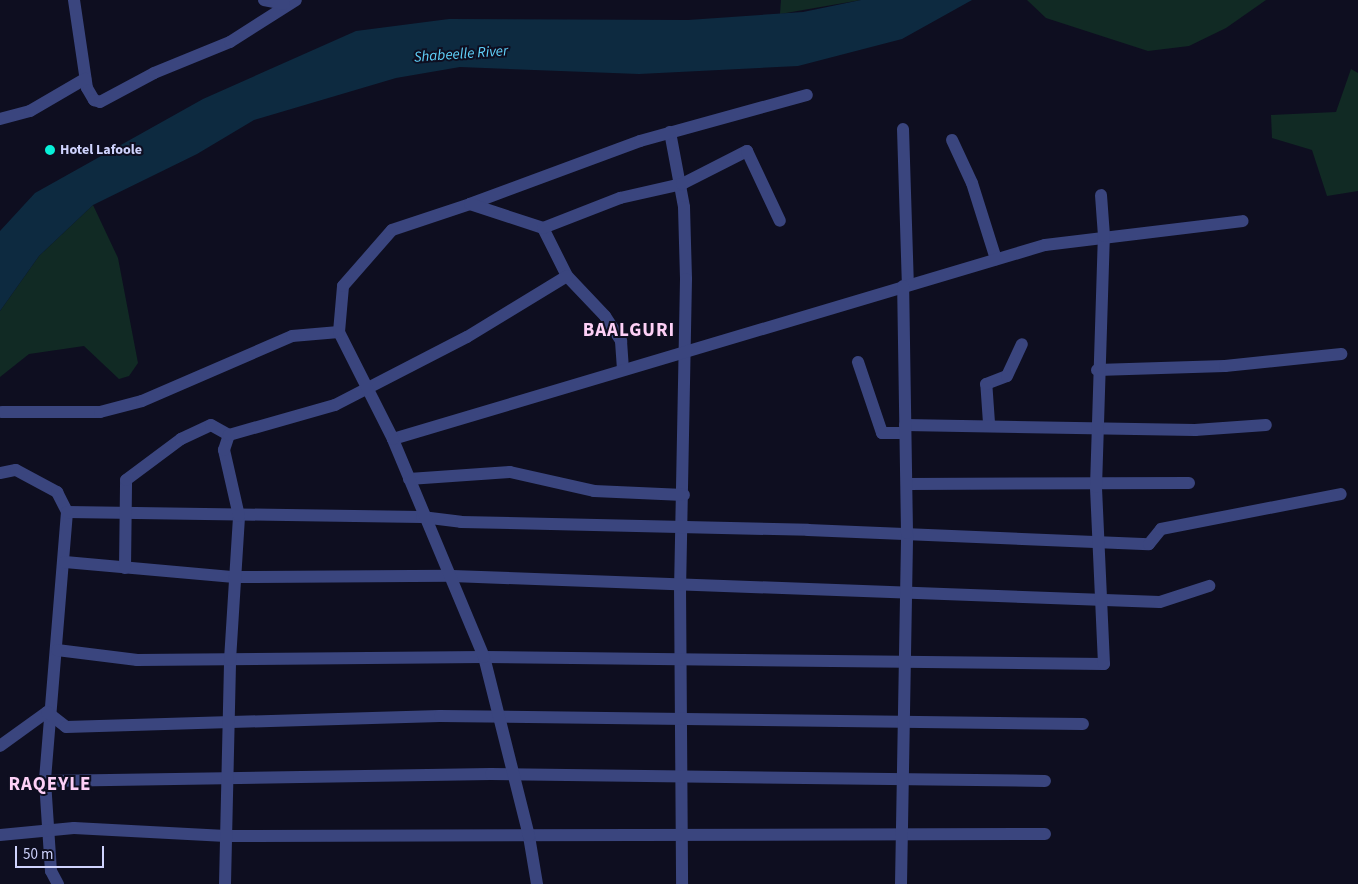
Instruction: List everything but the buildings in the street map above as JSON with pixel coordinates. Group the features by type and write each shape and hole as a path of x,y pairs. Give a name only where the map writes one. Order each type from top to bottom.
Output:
{"street":[{"path":"74,0 85,79 94,100 100,102 154,73 230,42 290,2"},
{"path":"264,0 290,2"},
{"path":"0,119 30,111 85,79"},
{"path":"537,884 529,836 502,720 484,657 452,576 422,517 393,439 366,389 340,332 343,286 392,230 670,132 807,95"},
{"path":"901,884 905,780 904,662 907,533 903,129"},
{"path":"670,132 682,184 684,350 684,527 680,585 684,658 682,722 684,836 682,884"},
{"path":"952,140 972,183 996,259"},
{"path":"470,204 542,228 620,198 682,184 748,151 780,221"},
{"path":"57,650 137,660 484,657 1104,664 1100,541 1096,487 1100,427 1097,370 1104,236 1101,195"},
{"path":"393,439 684,350 1045,245 1104,236 1243,221"},
{"path":"542,228 567,276 605,316 621,341 623,369"},
{"path":"125,568 126,480 151,459 211,425 229,435 335,405 467,337 567,276"},
{"path":"2,412 100,412 142,401 292,336 340,332"},
{"path":"989,423 986,384 1007,376 1022,344"},
{"path":"1097,370 1226,366 1341,354"},
{"path":"858,362 882,433 905,429 989,423 1195,430 1266,425"},
{"path":"225,884 231,725 230,660 239,516 224,450 229,435"},
{"path":"0,473 16,470 57,492 67,512 65,562 57,650 47,712 45,781 51,871 58,884"},
{"path":"409,478 510,472 594,491 684,495"},
{"path":"907,484 1096,487 1189,483"},
{"path":"67,512 125,511 239,516 422,517 461,522 907,533 1149,544 1161,529 1341,494"},
{"path":"65,562 234,577 452,576 905,594 1101,598 1160,602 1209,586"},
{"path":"47,712 66,727 231,725 440,716 502,720 904,726 1083,724"},
{"path":"0,746 47,712"},
{"path":"45,781 514,776 1045,781"},
{"path":"0,835 48,833 74,828 226,836 902,836 1045,834"}],"green space":[{"path":"781,0 861,0 780,14"},
{"path":"1027,0 1266,0 1226,28 1189,46 1148,51 1046,18"},
{"path":"1351,69 1358,73 1358,191 1327,196 1312,150 1272,138 1271,115 1336,112"},
{"path":"93,205 118,258 138,363 129,376 119,379 84,346 29,354 0,377 0,311 39,256"}],"water":[{"name":"Shabeelle River","path":"861,0 972,0 902,39 798,66 639,74 460,67 396,78 254,120 197,154 93,205 39,256 0,311 0,231 35,193 203,99 356,31 449,19 688,20 803,12"}],"place":[{"name":"Hotel Lafoole","path":"50,150"}],"district":[{"name":"BAALGURI","path":"629,331"},
{"name":"RAQEYLE","path":"50,785"}]}
